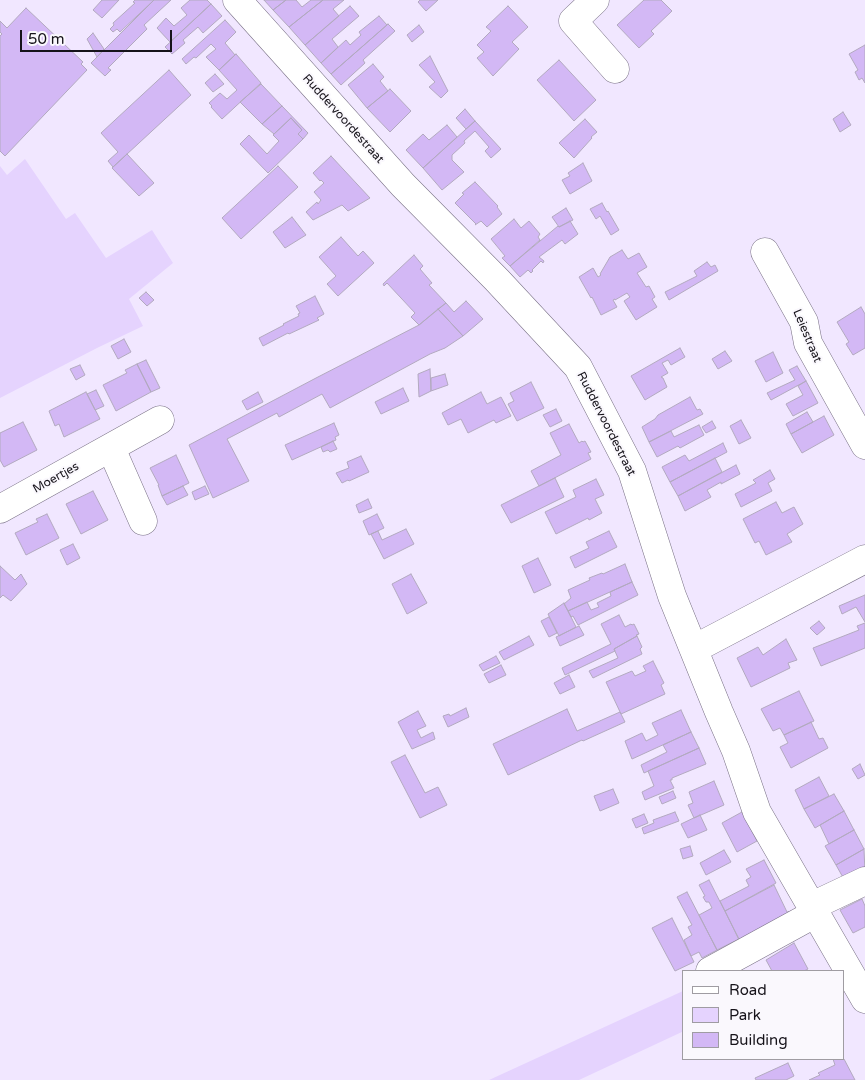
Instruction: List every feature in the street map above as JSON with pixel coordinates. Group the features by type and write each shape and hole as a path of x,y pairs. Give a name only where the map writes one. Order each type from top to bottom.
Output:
{"street":[{"name":"Ruddervoordestraat","path":"237,0 403,185 497,280 578,368 632,471 672,596 736,751 757,812 865,999"},
{"path":"595,0 573,21 615,69"},
{"name":"Leiestraat","path":"765,252 804,322 808,343 865,445"},
{"name":"Moertjes","path":"0,509 160,420"},
{"path":"111,448 143,521"},
{"path":"694,650 865,559"},
{"path":"712,970 865,881"}],"green space":[{"path":"25,159 66,219 75,213 106,258 152,230 173,263 129,299 143,326 0,398 0,166 7,175"},
{"path":"682,991 682,1032 579,1080 489,1080"}],"building":[{"path":"102,0 119,0 102,18 93,10"},
{"path":"135,0 154,0 120,32 117,29 113,32 110,29 114,25 113,23 135,3 133,2"},
{"path":"154,0 171,0 144,25 147,29 108,68 111,70 105,76 91,63"},
{"path":"190,0 207,0 211,4 170,42 157,28 166,18 174,26 187,15 181,8"},
{"path":"264,0 286,0 273,10"},
{"path":"286,0 296,0 302,7 311,0 323,0 289,27 273,10"},
{"path":"323,0 344,0 333,9 339,16 305,45 289,27"},
{"path":"420,0 438,0 426,11 418,2"},
{"path":"644,0 661,0 672,11 651,31 654,34 639,48 617,25"},
{"path":"211,4 222,16 203,33 198,27 183,40 185,43 172,54 165,47"},
{"path":"350,6 359,16 332,39 338,47 321,63 305,45"},
{"path":"508,6 528,27 512,42 519,49 493,76 477,58 484,52 477,45 491,31 486,27"},
{"path":"26,8 83,62 81,64 87,70 5,156 0,151 0,36 2,34 0,32 0,21 7,28"},
{"path":"379,16 387,25 331,74 321,63 346,40 350,45 361,35 359,32"},
{"path":"225,20 236,32 225,43 235,55 219,70 206,57 216,49 211,44 196,58 194,57 186,64 182,59"},
{"path":"388,24 395,31 363,60 365,63 341,85 331,74"},
{"path":"419,25 424,32 412,42 407,35"},
{"path":"93,33 104,49 97,57 87,39"},
{"path":"865,45 865,83 862,78 859,80 855,72 858,70 849,54"},
{"path":"236,54 261,83 222,119 209,103 220,93 227,99 237,90 219,70"},
{"path":"430,56 448,91 441,98 429,87 435,82 419,65"},
{"path":"559,60 596,100 574,121 537,80"},
{"path":"373,64 384,77 380,81 388,91 367,108 348,85"},
{"path":"169,70 191,95 113,167 108,161 118,152 101,133"},
{"path":"215,74 224,84 213,92 205,83"},
{"path":"261,84 282,106 262,124 240,102"},
{"path":"390,89 411,111 390,132 367,108"},
{"path":"282,106 308,133 303,139 298,134 302,130 291,118 274,134 262,124"},
{"path":"465,109 475,121 466,129 456,118"},
{"path":"843,112 851,125 840,132 833,119"},
{"path":"291,118 302,130 298,134 303,139 268,173 240,144 249,135 267,154 279,141 273,135"},
{"path":"585,119 597,132 574,158 559,143"},
{"path":"475,121 501,149 491,158 485,151 489,147 475,131 452,155 452,160 464,172 442,190 423,168"},
{"path":"447,125 457,137 423,168 406,150 423,134 429,140"},
{"path":"127,154 154,183 139,196 112,168"},
{"path":"331,156 370,198 348,211 342,205 313,220 306,212 321,200 314,192 324,183 313,173"},
{"path":"583,163 592,181 570,194 562,180 570,176 568,173"},
{"path":"278,166 298,187 241,239 222,218"},
{"path":"475,182 498,206 502,214 487,227 481,221 475,225 455,203 464,194 462,193"},
{"path":"602,203 619,230 611,235 600,216 596,219 590,209"},
{"path":"566,208 573,220 559,227 552,217"},
{"path":"292,217 306,235 285,248 273,232"},
{"path":"514,219 521,228 529,221 540,234 538,237 540,240 510,266 502,258 505,256 491,239"},
{"path":"570,221 578,234 565,244 562,240 539,257 544,261 543,263 541,261 531,273 528,270 520,277 510,266 558,226"},
{"path":"341,237 358,256 363,251 374,263 338,296 327,284 336,276 319,257"},
{"path":"622,250 628,259 639,253 647,267 637,273 646,287 649,286 655,297 652,299 657,307 636,320 624,301 630,297 627,293 613,300 617,307 601,315 579,277 593,268 598,277 601,275 610,257"},
{"path":"414,255 423,266 420,269 432,283 429,285 446,303 419,325 411,317 415,313 387,283 384,286 383,284"},
{"path":"707,262 711,267 715,265 718,271 669,300 665,292 697,276 694,271"},
{"path":"146,292 154,300 147,306 139,298"},
{"path":"315,296 324,314 317,318 319,320 263,346 259,338 299,316 298,314 300,313 296,306"},
{"path":"466,301 483,319 463,336 438,309 446,303 454,312"},
{"path":"861,307 865,314 865,348 853,355 846,344 849,342 837,322"},
{"path":"438,309 463,336 445,348 430,354 330,408 322,394 279,417 277,413 227,439 249,481 213,498 189,445 419,325"},
{"path":"124,339 131,352 118,359 111,346"},
{"path":"680,348 685,357 671,365 668,360 662,363 668,373 661,377 667,387 645,400 631,376"},
{"path":"725,351 732,361 718,369 712,359"},
{"path":"773,352 783,373 766,382 755,361"},
{"path":"146,360 160,388 151,392 137,364"},
{"path":"137,364 151,392 116,411 103,385 127,373 125,370"},
{"path":"80,365 85,375 76,380 70,369"},
{"path":"797,366 806,381 771,400 767,393 795,380 789,370"},
{"path":"430,369 431,391 419,397 418,374"},
{"path":"445,374 448,385 431,391 431,378"},
{"path":"806,381 818,403 793,416 786,404 803,395 798,386"},
{"path":"531,382 544,408 517,421 508,404 514,401 510,393"},
{"path":"403,388 409,401 381,414 375,402"},
{"path":"96,390 104,406 95,410 87,394"},
{"path":"86,392 100,419 64,437 59,424 55,426 49,411"},
{"path":"258,392 263,402 247,410 242,401"},
{"path":"481,392 487,404 501,397 511,416 496,423 494,420 468,433 461,419 448,425 442,413"},
{"path":"690,397 697,410 700,409 703,414 649,442 642,427 658,415"},
{"path":"556,409 562,421 550,427 543,415"},
{"path":"807,412 813,422 791,434 786,424"},
{"path":"824,416 834,435 802,453 791,434"},
{"path":"741,420 751,438 739,444 730,426"},
{"path":"712,421 716,428 706,433 702,427"},
{"path":"23,422 37,450 4,467 0,460 0,433"},
{"path":"334,423 339,435 335,437 336,440 292,460 285,445"},
{"path":"569,424 579,443 585,441 591,452 588,453 591,459 539,486 531,471 561,455 550,433"},
{"path":"699,425 704,435 680,448 678,446 657,457 649,442 671,431 674,437"},
{"path":"333,441 337,449 323,452 321,447"},
{"path":"723,443 727,452 670,482 662,467 685,455 689,461"},
{"path":"176,455 189,483 162,496 159,485 150,468"},
{"path":"361,456 369,472 342,483 336,473 349,468 347,462"},
{"path":"715,458 722,472 678,496 670,482"},
{"path":"736,465 740,474 707,490 711,497 685,511 678,496"},
{"path":"770,470 775,479 768,483 772,491 741,507 735,494 756,483 753,480"},
{"path":"555,478 564,497 511,523 501,505"},
{"path":"596,479 604,495 595,499 602,513 556,534 545,512 576,497 573,490"},
{"path":"183,486 188,495 167,505 162,496"},
{"path":"205,486 209,494 195,500 192,492"},
{"path":"93,491 108,520 81,534 66,504"},
{"path":"368,499 372,508 359,513 356,505"},
{"path":"776,502 782,513 794,507 803,524 787,534 792,542 766,555 759,541 755,543 743,519"},
{"path":"47,514 59,538 26,555 15,533 38,522 36,519"},
{"path":"377,514 384,528 369,535 363,521"},
{"path":"406,529 414,544 384,559 371,534 378,531 382,540"},
{"path":"609,531 617,547 575,568 570,557 589,548 586,542"},
{"path":"73,544 80,558 67,565 60,550"},
{"path":"538,558 551,585 534,593 522,566"},
{"path":"625,564 632,582 568,611 564,604 571,598 568,590 590,580 589,578"},
{"path":"0,566 15,580 21,574 27,584 11,601 3,595 0,598"},
{"path":"411,574 427,603 407,614 392,584"},
{"path":"632,582 638,595 578,625 573,616 571,617 568,611 587,602 591,610 599,607 597,603 611,596 610,592"},
{"path":"865,595 865,622 856,607 842,614 839,606"},
{"path":"564,603 576,627 559,636 548,614"},
{"path":"619,615 625,627 634,624 639,634 614,649 615,651 565,675 562,668 611,644 601,624"},
{"path":"549,617 557,633 549,637 541,621"},
{"path":"819,621 825,628 817,635 810,628"},
{"path":"865,623 865,648 821,666 813,648 859,630 857,626"},
{"path":"579,626 584,635 560,646 556,637"},
{"path":"529,636 534,645 504,660 499,652"},
{"path":"637,636 642,647 640,649 642,654 593,678 589,671 618,658 614,649"},
{"path":"786,639 797,660 788,663 790,668 751,687 737,658 758,647 763,655"},
{"path":"496,656 500,663 483,671 479,665"},
{"path":"653,661 664,683 661,685 665,694 621,714 606,682 632,671 635,676 646,671 643,666"},
{"path":"501,665 506,675 489,683 484,674"},
{"path":"569,675 575,687 560,694 554,683"},
{"path":"799,691 814,721 784,735 780,728 773,731 761,709"},
{"path":"466,708 469,717 448,727 443,716 449,714 450,716"},
{"path":"567,709 577,731 620,712 625,722 508,775 493,744"},
{"path":"681,710 691,732 632,759 625,741 642,733 646,741 658,735 652,723"},
{"path":"418,711 426,726 417,730 421,738 433,732 435,739 412,749 398,722"},
{"path":"811,722 819,739 823,738 828,748 791,768 780,747 788,743 784,735"},
{"path":"691,732 699,748 644,773 641,765 667,752 663,745"},
{"path":"699,748 706,764 672,778 670,780 674,788 645,800 642,792 654,786 648,771"},
{"path":"405,755 425,793 438,787 447,805 420,818 391,762"},
{"path":"860,764 865,775 858,779 852,769"},
{"path":"819,777 829,796 804,809 795,790"},
{"path":"714,781 724,805 694,818 688,805 693,803 689,792"},
{"path":"613,789 619,803 600,811 594,796"},
{"path":"673,791 676,798 662,804 659,797"},
{"path":"834,794 844,811 815,828 804,809"},
{"path":"844,811 854,830 829,844 820,825"},
{"path":"675,812 679,821 644,834 642,828 654,823 653,820"},
{"path":"742,812 757,841 737,852 722,823"},
{"path":"644,814 648,823 636,828 632,819"},
{"path":"700,815 707,830 688,838 681,824"},
{"path":"854,830 864,849 836,865 825,846"},
{"path":"690,846 693,856 683,859 680,849"},
{"path":"864,849 865,873 845,881 836,865"},
{"path":"724,850 731,862 706,875 700,863"},
{"path":"764,860 776,883 725,911 720,901 749,886 746,880 751,877 746,869"},
{"path":"709,880 739,939 717,950 699,915 712,908 703,897 705,896 699,885"},
{"path":"774,885 787,912 792,911 742,946 725,911"},
{"path":"687,892 717,950 702,958 699,952 691,956 684,940 692,935 688,927 692,925 677,897"},
{"path":"862,899 865,906 865,927 853,933 840,910"},
{"path":"672,918 694,962 675,971 652,928"},
{"path":"794,943 808,969 771,970 766,960"},
{"path":"833,1060 845,1060 855,1080 809,1080 820,1075 818,1073 835,1065"},
{"path":"788,1063 794,1076 786,1080 756,1080 755,1078"}]}
